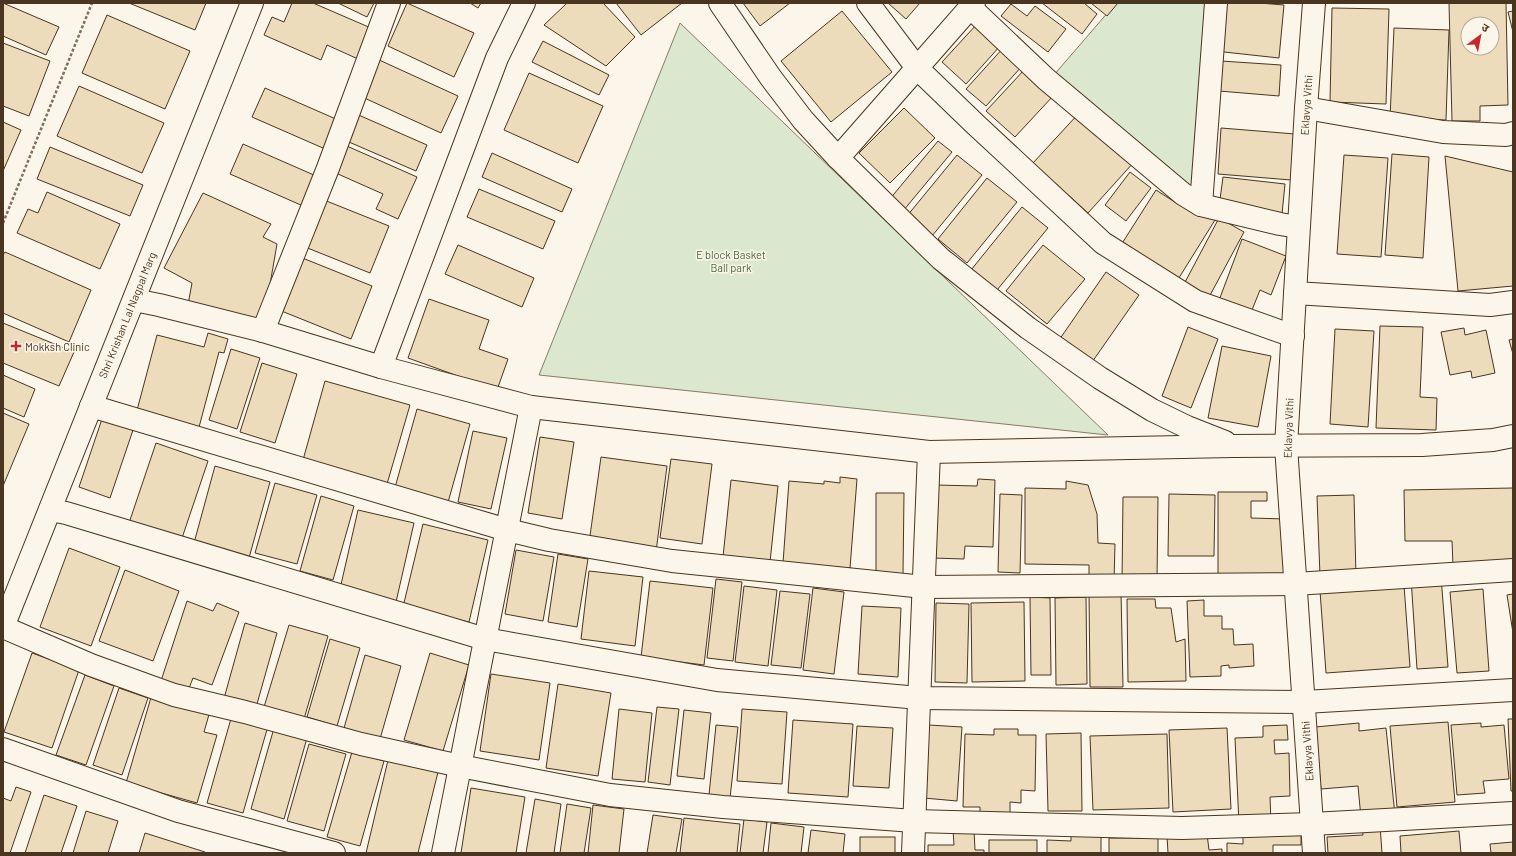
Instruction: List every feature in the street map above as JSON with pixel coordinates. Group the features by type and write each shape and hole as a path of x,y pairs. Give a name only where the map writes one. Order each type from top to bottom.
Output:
{"street":[{"name":"Shri Krishan Lal Nagpal Marg","path":"3,627 252,3"},
{"path":"263,331 328,168 389,3"},
{"path":"381,367 497,58 524,3"},
{"path":"720,3 771,78 803,120 838,158 941,259 1028,328 1100,378 1152,410 1187,427 1233,446"},
{"path":"868,3 917,68 1103,243 1195,301 1293,336"},
{"path":"1201,205 1216,3"},
{"name":"Eklavya Vithi","path":"1314,3 1298,227 1286,446 1314,853"},
{"path":"838,158 972,5 1046,79 1183,194 1201,205 1298,227"},
{"path":"1306,108 1444,132 1506,135 1513,133"},
{"path":"1295,293 1490,305 1513,302"},
{"path":"134,300 263,331 381,367 531,408 929,452 1233,446 1422,445 1492,440 1513,436"},
{"path":"91,406 507,530 549,540 672,561 924,587 1295,584 1513,570"},
{"path":"443,853 531,408"},
{"path":"912,853 929,452"},
{"path":"50,510 66,513 485,639 717,680 919,698 1304,702 1513,690"},
{"path":"3,627 91,665 174,695 245,712 361,744 460,766 610,796 723,807 914,821 1182,828 1312,824 1513,813"},
{"path":"3,749 178,811 334,853"}],"path":[{"path":"3,223 92,3"}],"green space":[{"path":"1116,3 1210,3 1191,200 1047,83"},
{"name":"E block Basket Ball park","path":"680,23 1108,435 539,375"}],"building":[{"path":"3,3 59,27 46,55 3,36"},
{"path":"129,3 206,3 195,30"},
{"path":"292,3 313,3 371,28 358,59 327,45 321,60 264,35 272,17 284,22"},
{"path":"338,3 374,3 367,17"},
{"path":"407,3 474,33 454,77 388,46"},
{"path":"470,3 481,3 478,8"},
{"path":"567,3 603,3 635,37 606,66 544,25"},
{"path":"616,3 682,3 641,35"},
{"path":"743,3 790,3 760,26"},
{"path":"888,3 920,3 906,19"},
{"path":"1042,3 1084,3 1097,14 1082,34"},
{"path":"1091,3 1118,3 1107,16"},
{"path":"1219,3 1259,3 1284,5 1279,58 1215,51"},
{"path":"1449,3 1506,3 1508,105 1480,106 1480,121 1452,121"},
{"path":"1011,4 1027,16 1035,6 1066,29 1048,52 1001,16"},
{"path":"1332,8 1389,9 1386,104 1330,102"},
{"path":"842,11 892,72 831,122 781,61"},
{"path":"1513,11 1513,32 1508,12"},
{"path":"107,15 190,51 165,109 82,73"},
{"path":"977,24 1001,45 966,84 942,62"},
{"path":"1394,28 1449,30 1446,120 1390,118"},
{"path":"543,41 609,75 599,95 532,62"},
{"path":"3,43 50,61 29,116 3,106"},
{"path":"1004,47 1023,65 986,106 966,89"},
{"path":"377,59 458,96 441,133 360,96"},
{"path":"1221,61 1281,65 1279,96 1219,91"},
{"path":"1025,69 1054,95 1015,137 986,111"},
{"path":"529,73 603,106 578,163 504,130"},
{"path":"79,86 164,123 142,173 57,136"},
{"path":"265,88 345,123 332,152 252,117"},
{"path":"904,108 935,138 890,183 859,153"},
{"path":"1080,112 1134,162 1088,213 1033,163"},
{"path":"354,113 427,145 416,171 342,139"},
{"path":"3,122 21,130 3,171"},
{"path":"1221,128 1295,134 1291,180 1218,174"},
{"path":"938,141 952,152 903,211 889,200"},
{"path":"340,143 417,177 398,219 376,209 383,194 329,170"},
{"path":"243,144 323,179 310,209 230,174"},
{"path":"50,147 143,185 130,216 37,179"},
{"path":"492,153 572,189 562,212 482,177"},
{"path":"1392,154 1429,157 1423,258 1385,255"},
{"path":"957,155 982,175 932,236 907,216"},
{"path":"1344,155 1388,158 1381,257 1337,254"},
{"path":"1445,156 1513,172 1513,286 1458,291"},
{"path":"1130,172 1151,188 1126,221 1105,205"},
{"path":"1223,177 1285,184 1282,214 1219,207"},
{"path":"987,178 1017,202 967,263 938,239"},
{"path":"479,189 555,221 543,249 467,217"},
{"path":"1156,190 1181,206 1185,201 1215,220 1177,281 1121,245"},
{"path":"47,192 120,224 100,269 17,233 28,209 38,213"},
{"path":"203,193 271,224 263,237 277,244 263,325 187,310 192,283 164,268"},
{"path":"319,198 389,226 370,273 300,245"},
{"path":"1022,207 1048,228 997,290 971,270"},
{"path":"1219,218 1244,232 1208,299 1183,286"},
{"path":"1242,239 1286,256 1271,295 1260,290 1250,315 1218,303"},
{"path":"458,245 534,278 522,307 445,274"},
{"path":"1043,245 1085,279 1047,324 1006,291"},
{"path":"5,252 91,290 69,342 3,313 3,255"},
{"path":"295,255 372,286 351,339 274,308"},
{"path":"1106,272 1139,295 1090,365 1057,343"},
{"path":"429,299 489,320 479,349 508,359 497,390 408,358"},
{"path":"3,323 74,352 59,386 3,363"},
{"path":"1380,326 1423,327 1420,397 1437,398 1436,430 1376,428"},
{"path":"1188,327 1218,339 1191,408 1162,396"},
{"path":"1464,328 1465,335 1486,330 1495,373 1472,378 1471,371 1450,375 1441,332"},
{"path":"1335,329 1374,331 1368,427 1330,424"},
{"path":"208,333 228,339 224,353 219,352 198,431 136,414 157,335 204,347"},
{"path":"1513,339 1513,354 1509,340"},
{"path":"1222,346 1271,356 1258,427 1208,418"},
{"path":"231,349 260,358 237,429 209,420"},
{"path":"262,363 297,374 275,443 240,432"},
{"path":"3,375 35,389 24,417 3,408"},
{"path":"325,381 410,405 387,484 303,460"},
{"path":"417,409 470,424 447,506 394,491"},
{"path":"3,413 29,424 3,486"},
{"path":"102,419 133,430 110,498 79,487"},
{"path":"473,431 507,438 491,509 458,502"},
{"path":"540,437 574,442 562,519 528,513"},
{"path":"156,443 208,461 180,544 128,526"},
{"path":"601,457 667,466 656,552 589,543"},
{"path":"671,459 712,464 702,544 660,538"},
{"path":"215,466 270,482 249,558 194,543"},
{"path":"840,477 857,479 850,568 783,563 789,481 824,484 824,481 840,483"},
{"path":"978,479 995,480 993,547 965,546 964,559 933,558 936,485 977,486"},
{"path":"731,480 778,486 770,562 723,557"},
{"path":"1066,481 1088,485 1097,514 1098,543 1115,544 1114,582 1089,582 1089,565 1025,564 1025,488 1066,489"},
{"path":"275,483 317,495 297,564 255,553"},
{"path":"1513,488 1513,565 1453,566 1452,541 1405,541 1404,490"},
{"path":"1218,492 1267,492 1267,501 1251,501 1251,518 1286,519 1286,576 1218,576"},
{"path":"876,493 904,493 903,575 876,575"},
{"path":"1000,494 1022,495 1020,573 998,572"},
{"path":"1169,494 1215,495 1214,556 1168,556"},
{"path":"1354,495 1356,576 1320,576 1317,496"},
{"path":"321,496 354,506 333,580 300,571"},
{"path":"1123,497 1158,497 1157,582 1122,581"},
{"path":"358,510 414,523 396,602 340,589"},
{"path":"423,524 488,540 469,622 403,607"},
{"path":"69,548 120,567 91,646 40,627"},
{"path":"516,550 554,557 543,621 505,614"},
{"path":"558,554 588,559 577,627 548,622"},
{"path":"125,570 179,591 153,661 99,641"},
{"path":"589,571 643,577 635,646 581,639"},
{"path":"1441,576 1448,667 1417,669 1411,578"},
{"path":"716,579 742,582 733,661 707,658"},
{"path":"650,581 713,588 704,665 641,657"},
{"path":"1404,585 1410,667 1326,673 1320,591"},
{"path":"744,586 777,590 768,666 735,662"},
{"path":"813,588 844,592 834,674 803,670"},
{"path":"1483,589 1489,671 1457,673 1450,592"},
{"path":"780,591 810,594 801,668 771,665"},
{"path":"1089,592 1121,592 1123,687 1090,687"},
{"path":"1513,594 1513,633 1507,595"},
{"path":"1030,597 1050,598 1051,675 1031,675"},
{"path":"1086,597 1087,684 1056,685 1055,598"},
{"path":"1127,599 1155,599 1156,608 1171,608 1176,642 1185,639 1186,681 1128,682"},
{"path":"1204,600 1204,616 1222,616 1222,629 1233,629 1234,645 1253,644 1254,666 1229,668 1229,665 1221,666 1221,676 1190,677 1187,601"},
{"path":"187,601 213,611 217,603 239,612 212,685 193,678 186,696 159,687"},
{"path":"1024,602 1025,681 972,682 971,603"},
{"path":"936,603 969,604 967,683 935,682"},
{"path":"862,606 901,608 898,677 858,674"},
{"path":"245,623 277,633 255,711 223,702"},
{"path":"289,625 328,636 304,719 264,707"},
{"path":"330,639 360,648 337,726 307,717"},
{"path":"32,653 79,670 52,748 4,732"},
{"path":"430,653 469,665 443,751 404,740"},
{"path":"365,655 401,666 380,739 344,728"},
{"path":"491,674 550,683 539,760 480,751"},
{"path":"85,675 114,686 86,765 56,755"},
{"path":"558,684 611,693 598,776 546,768"},
{"path":"119,688 148,698 122,775 93,765"},
{"path":"152,694 210,711 204,732 217,735 197,803 126,783"},
{"path":"657,707 679,709 670,785 648,782"},
{"path":"619,709 652,713 645,782 612,779"},
{"path":"742,709 787,712 782,784 737,781"},
{"path":"684,710 711,713 704,779 677,776"},
{"path":"232,715 268,726 243,813 207,803"},
{"path":"1508,719 1513,719 1513,791 1511,791"},
{"path":"793,720 853,724 848,797 788,793"},
{"path":"1448,722 1455,802 1397,807 1390,726"},
{"path":"1359,723 1359,731 1386,728 1395,815 1361,818 1358,786 1321,789 1315,727"},
{"path":"1481,723 1481,727 1504,725 1509,779 1483,781 1485,793 1457,795 1451,725"},
{"path":"716,725 738,727 730,798 709,795"},
{"path":"929,725 962,727 957,801 924,798"},
{"path":"1287,725 1288,740 1274,740 1275,754 1289,753 1290,796 1270,797 1271,823 1239,824 1235,738 1263,737 1263,726"},
{"path":"857,726 893,728 889,788 853,786"},
{"path":"274,728 307,738 284,819 251,809"},
{"path":"1227,728 1231,809 1173,812 1169,730"},
{"path":"994,729 1018,729 1018,735 1036,735 1035,791 1021,790 1021,803 1010,802 1010,813 980,818 980,807 963,807 965,734 994,735"},
{"path":"1081,733 1082,811 1048,811 1046,734"},
{"path":"1167,734 1169,808 1093,810 1090,736"},
{"path":"309,744 346,754 324,831 287,821"},
{"path":"352,752 384,761 360,846 327,837"},
{"path":"389,756 439,768 418,853 366,853"},
{"path":"16,787 31,792 10,853 3,853 3,798 11,801"},
{"path":"471,788 525,797 516,853 461,853"},
{"path":"44,795 77,806 61,853 25,853"},
{"path":"535,799 561,804 554,853 526,853"},
{"path":"567,804 591,808 584,853 560,853"},
{"path":"593,805 624,809 619,853 588,853"},
{"path":"86,811 118,821 108,853 73,853"},
{"path":"653,815 682,819 676,853 647,853"},
{"path":"684,818 740,824 737,853 680,853"},
{"path":"744,819 767,822 763,853 740,853"},
{"path":"771,823 804,827 801,853 768,853"},
{"path":"1380,825 1382,853 1328,853 1327,837 1363,835 1362,826"},
{"path":"1071,828 1101,829 1101,853 1047,853 1047,840 1071,841"},
{"path":"811,830 845,834 843,853 808,853"},
{"path":"953,830 974,830 975,850 984,850 984,853 928,853 928,845 954,845"},
{"path":"1459,831 1461,853 1401,853 1400,836"},
{"path":"145,833 205,852 205,853 139,853"},
{"path":"1207,834 1209,850 1222,849 1222,853 1168,853 1167,836"},
{"path":"1243,835 1301,835 1301,845 1273,845 1273,853 1227,853 1227,843 1243,844"},
{"path":"860,837 895,837 895,853 860,853"},
{"path":"1109,838 1158,838 1158,853 1109,853"},
{"path":"989,840 1037,840 1037,853 989,853"},
{"path":"1513,842 1513,853 1491,853 1490,844"}],"place":[{"name":"Mokksh Clinic","path":"16,346"}]}
